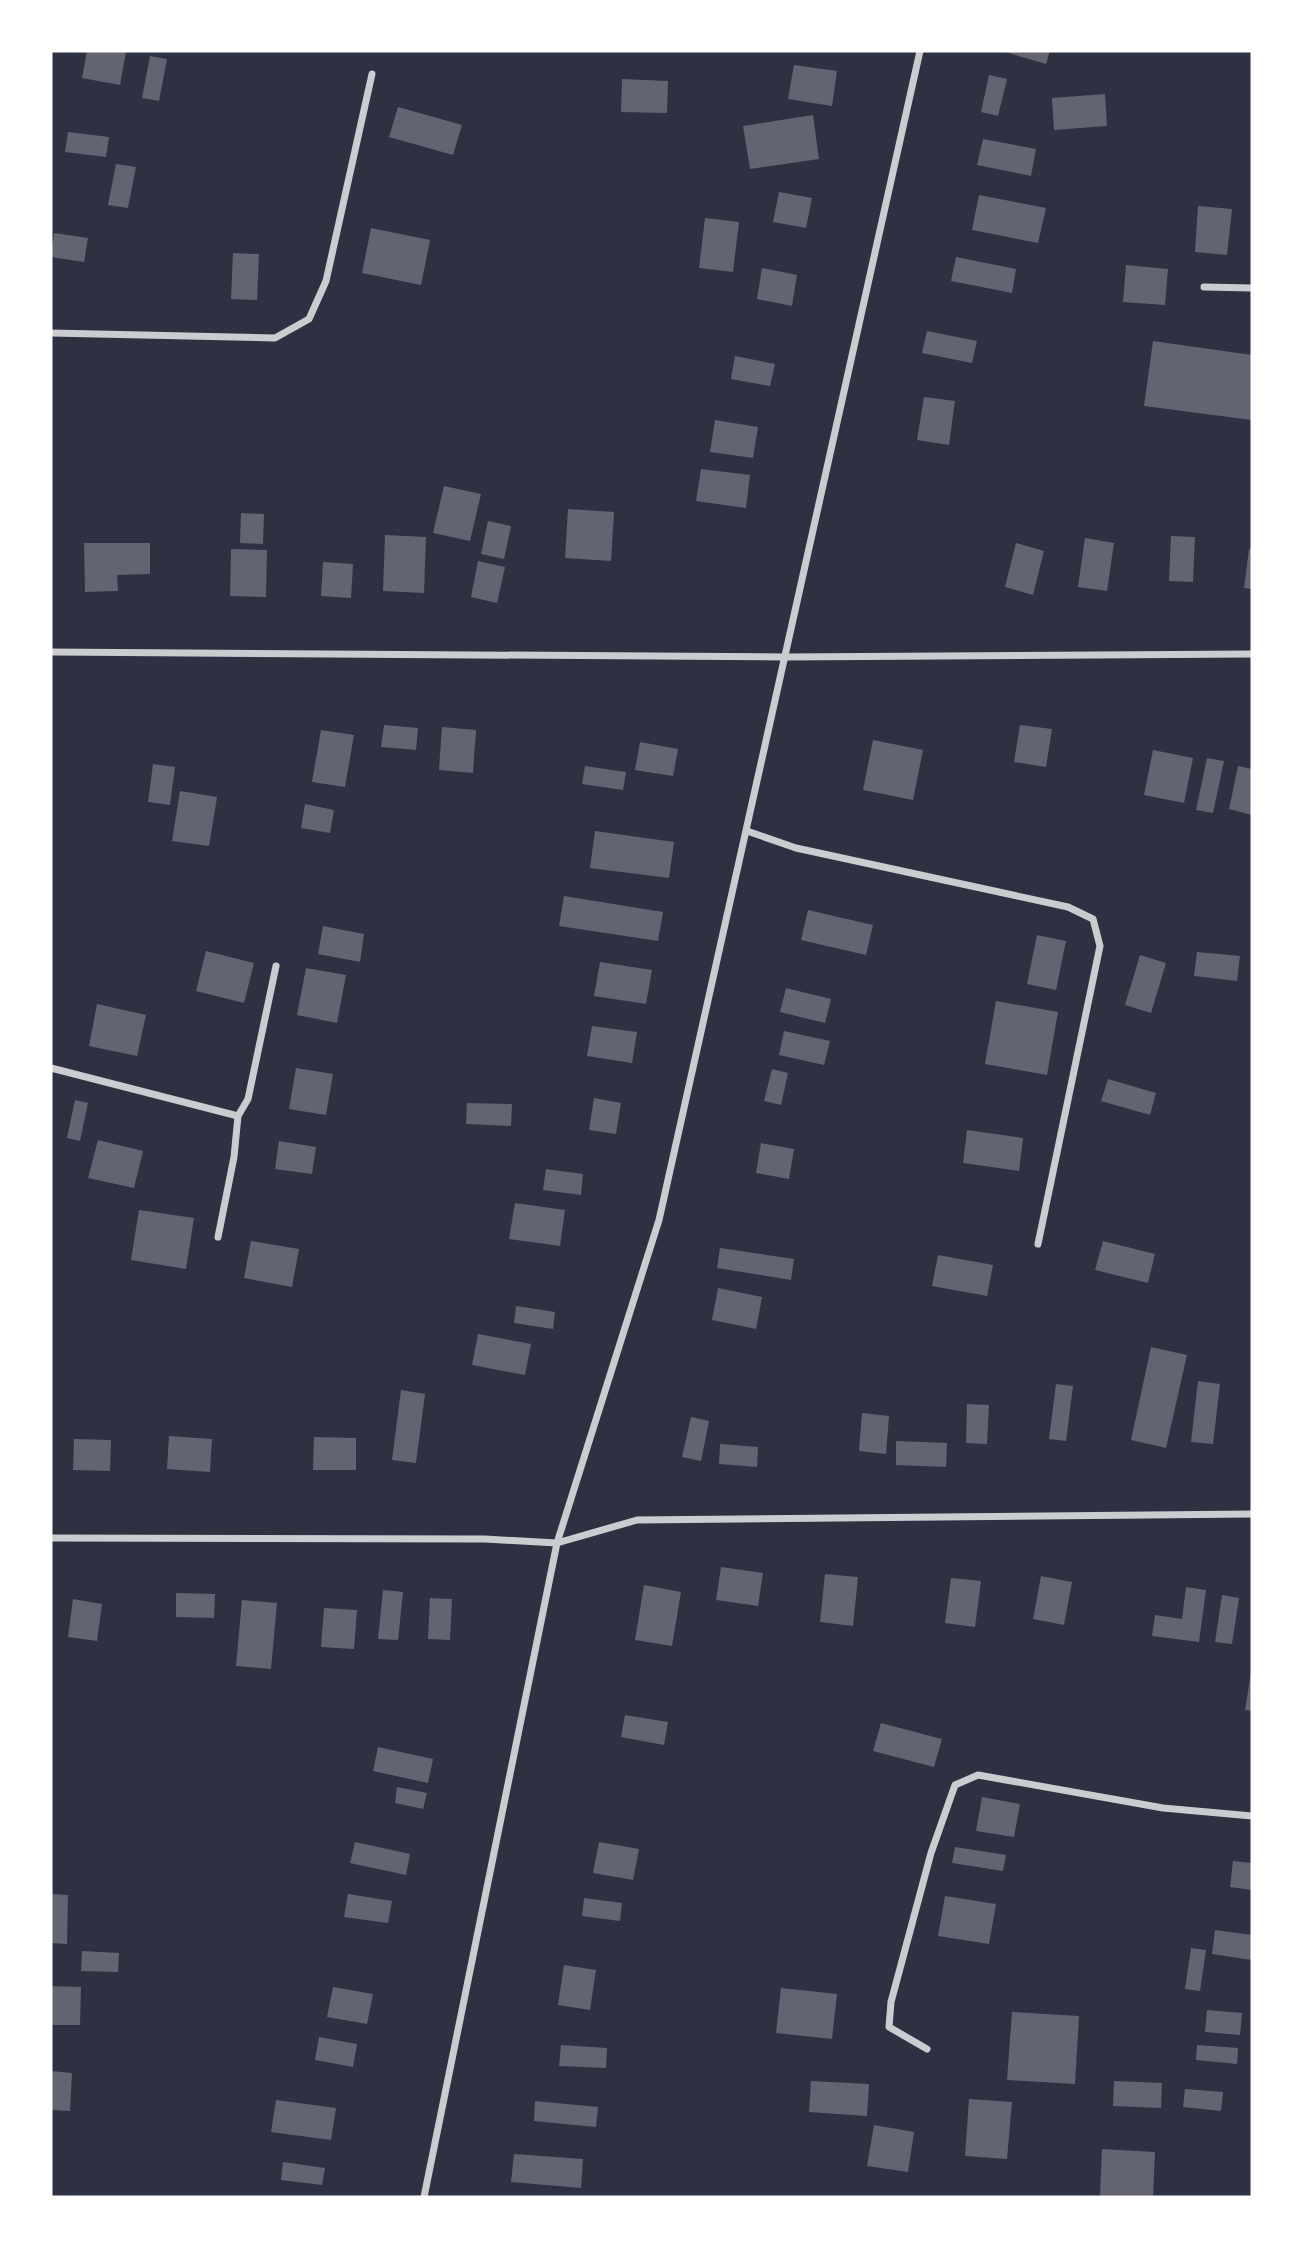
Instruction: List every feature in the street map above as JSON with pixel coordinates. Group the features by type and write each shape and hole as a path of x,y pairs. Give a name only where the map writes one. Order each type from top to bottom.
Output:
{"street":[{"path":"424,2197 557,1543 659,1220 920,51"},
{"path":"51,333 275,338 309,319 326,281 372,74"},
{"path":"1204,287 1252,288"},
{"path":"51,652 785,657 1252,654"},
{"path":"747,831 796,848 1068,907 1093,919 1100,946 1038,1244"},
{"path":"218,1237 234,1157 238,1116 248,1099 276,966"},
{"path":"51,1068 238,1116"},
{"path":"51,1538 485,1539 557,1543 637,1520 1252,1514"},
{"path":"927,2049 890,2027 891,2002 931,1853 955,1785 978,1775 1163,1808 1252,1816"}],"building":[{"path":"87,51 126,52 120,85 82,78"},
{"path":"1002,51 1050,51 1046,64"},
{"path":"150,56 167,59 159,101 142,98"},
{"path":"794,65 837,71 832,106 788,99"},
{"path":"989,75 1007,79 998,116 981,112"},
{"path":"622,79 668,81 667,113 621,112"},
{"path":"1105,94 1107,126 1054,130 1052,98"},
{"path":"398,107 462,125 453,155 389,137"},
{"path":"813,115 819,159 750,169 743,126"},
{"path":"68,132 109,137 106,157 65,152"},
{"path":"983,139 1036,149 1031,176 977,165"},
{"path":"116,164 136,167 128,208 108,205"},
{"path":"779,192 812,198 806,228 773,222"},
{"path":"979,195 1046,208 1038,243 972,230"},
{"path":"1198,206 1232,209 1227,255 1195,252"},
{"path":"705,218 739,222 733,272 699,268"},
{"path":"371,228 430,240 421,285 362,273"},
{"path":"54,233 88,238 84,262 51,257"},
{"path":"233,253 259,254 257,300 231,299"},
{"path":"956,257 1016,269 1012,293 951,281"},
{"path":"1126,265 1168,269 1165,305 1123,302"},
{"path":"762,268 797,275 792,306 757,299"},
{"path":"927,331 977,341 972,363 922,353"},
{"path":"1153,341 1252,355 1252,420 1144,406"},
{"path":"735,356 775,364 770,386 731,379"},
{"path":"924,397 955,401 949,445 917,440"},
{"path":"715,420 758,427 753,458 710,452"},
{"path":"701,469 750,475 746,508 696,501"},
{"path":"444,486 481,494 470,541 433,533"},
{"path":"568,509 614,512 611,561 565,558"},
{"path":"241,513 264,514 263,544 240,543"},
{"path":"488,521 511,526 504,559 481,554"},
{"path":"385,535 426,537 424,593 383,591"},
{"path":"1171,536 1195,537 1193,582 1169,581"},
{"path":"1085,538 1114,543 1107,591 1078,587"},
{"path":"84,543 150,543 150,574 117,575 118,591 85,592"},
{"path":"1016,543 1044,551 1033,595 1005,587"},
{"path":"231,549 267,550 266,597 230,596"},
{"path":"1249,549 1252,549 1252,589 1244,588"},
{"path":"478,561 505,567 497,603 471,597"},
{"path":"323,562 353,564 351,598 321,596"},
{"path":"384,725 418,728 416,750 381,747"},
{"path":"1020,725 1052,729 1046,767 1014,762"},
{"path":"442,727 476,730 473,773 439,770"},
{"path":"321,730 354,735 345,787 312,782"},
{"path":"873,740 923,750 913,800 863,790"},
{"path":"640,742 678,749 673,776 635,770"},
{"path":"1153,750 1193,758 1184,803 1144,795"},
{"path":"1207,758 1224,761 1213,813 1196,810"},
{"path":"153,764 175,767 170,805 148,802"},
{"path":"585,766 626,772 623,790 582,784"},
{"path":"1238,766 1252,769 1252,815 1229,809"},
{"path":"180,791 217,797 209,846 172,841"},
{"path":"305,804 334,810 330,833 301,828"},
{"path":"595,831 674,842 669,878 590,868"},
{"path":"564,896 663,912 658,941 559,926"},
{"path":"808,910 873,925 866,955 801,940"},
{"path":"323,926 364,934 360,962 318,954"},
{"path":"1037,935 1066,941 1056,990 1027,984"},
{"path":"206,951 254,963 244,1003 196,991"},
{"path":"1197,952 1240,956 1237,981 1194,976"},
{"path":"1140,955 1166,963 1151,1013 1125,1005"},
{"path":"600,962 652,970 646,1004 594,996"},
{"path":"306,968 346,975 337,1023 297,1015"},
{"path":"786,988 831,999 825,1023 780,1012"},
{"path":"996,1001 1058,1012 1047,1075 985,1064"},
{"path":"97,1004 146,1015 137,1056 89,1046"},
{"path":"592,1026 637,1032 632,1063 587,1056"},
{"path":"784,1031 830,1041 824,1065 779,1055"},
{"path":"296,1068 333,1074 326,1115 289,1109"},
{"path":"772,1069 788,1073 781,1105 764,1101"},
{"path":"1108,1079 1156,1093 1150,1115 1101,1101"},
{"path":"594,1098 621,1103 616,1134 589,1130"},
{"path":"75,1100 88,1103 80,1141 67,1138"},
{"path":"467,1103 512,1104 511,1126 466,1124"},
{"path":"967,1130 1023,1138 1019,1171 963,1163"},
{"path":"98,1140 143,1151 134,1188 88,1178"},
{"path":"279,1141 316,1147 312,1174 275,1169"},
{"path":"761,1143 794,1149 789,1179 756,1173"},
{"path":"546,1169 583,1174 581,1195 543,1190"},
{"path":"515,1203 565,1210 560,1246 509,1239"},
{"path":"139,1210 194,1218 186,1269 131,1260"},
{"path":"251,1241 299,1249 292,1287 244,1278"},
{"path":"1103,1241 1155,1254 1148,1283 1095,1270"},
{"path":"720,1248 794,1259 791,1280 717,1268"},
{"path":"938,1255 993,1265 987,1296 932,1286"},
{"path":"718,1288 762,1297 756,1329 712,1320"},
{"path":"516,1306 555,1312 553,1329 514,1323"},
{"path":"478,1334 531,1344 525,1375 472,1365"},
{"path":"1151,1347 1187,1355 1166,1448 1131,1440"},
{"path":"1198,1381 1220,1384 1213,1444 1191,1442"},
{"path":"1056,1384 1073,1386 1066,1441 1049,1439"},
{"path":"401,1390 425,1394 416,1463 392,1460"},
{"path":"967,1404 989,1405 987,1444 966,1443"},
{"path":"862,1413 889,1416 886,1454 859,1451"},
{"path":"691,1417 709,1421 701,1461 682,1457"},
{"path":"169,1436 212,1439 210,1472 167,1469"},
{"path":"314,1437 356,1438 356,1470 313,1470"},
{"path":"74,1439 111,1440 110,1471 73,1470"},
{"path":"896,1441 947,1443 946,1467 896,1465"},
{"path":"720,1444 758,1447 757,1467 719,1464"},
{"path":"721,1567 763,1573 758,1606 716,1600"},
{"path":"825,1574 858,1577 853,1626 820,1622"},
{"path":"1041,1576 1072,1582 1064,1625 1033,1619"},
{"path":"951,1578 981,1581 975,1627 945,1623"},
{"path":"644,1585 681,1592 672,1646 635,1640"},
{"path":"1186,1587 1206,1590 1199,1642 1152,1636 1155,1615 1182,1619"},
{"path":"383,1590 403,1592 398,1640 378,1639"},
{"path":"176,1593 215,1594 214,1618 176,1617"},
{"path":"1222,1595 1239,1598 1232,1644 1215,1642"},
{"path":"430,1598 452,1599 450,1640 428,1639"},
{"path":"73,1599 102,1604 97,1641 68,1637"},
{"path":"242,1600 277,1603 271,1669 236,1666"},
{"path":"324,1608 357,1610 354,1649 321,1647"},
{"path":"1252,1674 1252,1711 1245,1710"},
{"path":"625,1715 668,1722 664,1745 621,1737"},
{"path":"881,1723 942,1739 934,1767 873,1751"},
{"path":"378,1747 433,1759 428,1783 373,1771"},
{"path":"397,1787 427,1793 423,1809 395,1803"},
{"path":"982,1797 1020,1804 1014,1837 976,1831"},
{"path":"355,1842 410,1854 406,1875 350,1863"},
{"path":"599,1842 639,1849 633,1880 593,1873"},
{"path":"955,1847 1006,1855 1003,1871 952,1863"},
{"path":"1233,1861 1252,1863 1252,1890 1230,1887"},
{"path":"51,1894 68,1895 67,1944 51,1943"},
{"path":"348,1894 392,1901 388,1923 344,1917"},
{"path":"945,1896 996,1904 989,1944 938,1936"},
{"path":"584,1898 622,1903 620,1921 582,1916"},
{"path":"1215,1930 1252,1935 1252,1960 1212,1954"},
{"path":"1191,1948 1206,1950 1200,1991 1185,1989"},
{"path":"82,1951 119,1953 118,1972 81,1971"},
{"path":"564,1965 596,1970 590,2010 558,2005"},
{"path":"51,1986 81,1987 80,2025 51,2025"},
{"path":"333,1987 373,1994 367,2024 327,2017"},
{"path":"781,1988 837,1994 832,2039 776,2033"},
{"path":"1207,2010 1242,2013 1240,2035 1205,2032"},
{"path":"1012,2012 1079,2016 1075,2084 1007,2080"},
{"path":"319,2037 357,2044 353,2067 315,2060"},
{"path":"561,2045 607,2048 606,2068 559,2066"},
{"path":"1197,2045 1238,2048 1237,2064 1196,2060"},
{"path":"51,2071 72,2073 70,2111 51,2110"},
{"path":"811,2081 869,2084 867,2116 809,2112"},
{"path":"1114,2081 1162,2083 1161,2108 1113,2106"},
{"path":"1185,2089 1223,2092 1221,2111 1183,2107"},
{"path":"969,2099 1012,2102 1007,2159 965,2156"},
{"path":"276,2100 336,2108 331,2140 271,2132"},
{"path":"535,2101 598,2107 596,2127 534,2121"},
{"path":"874,2125 914,2132 908,2172 867,2166"},
{"path":"1102,2149 1155,2152 1153,2197 1100,2197"},
{"path":"514,2154 583,2159 581,2188 511,2182"},
{"path":"283,2162 325,2168 322,2185 281,2180"}]}
